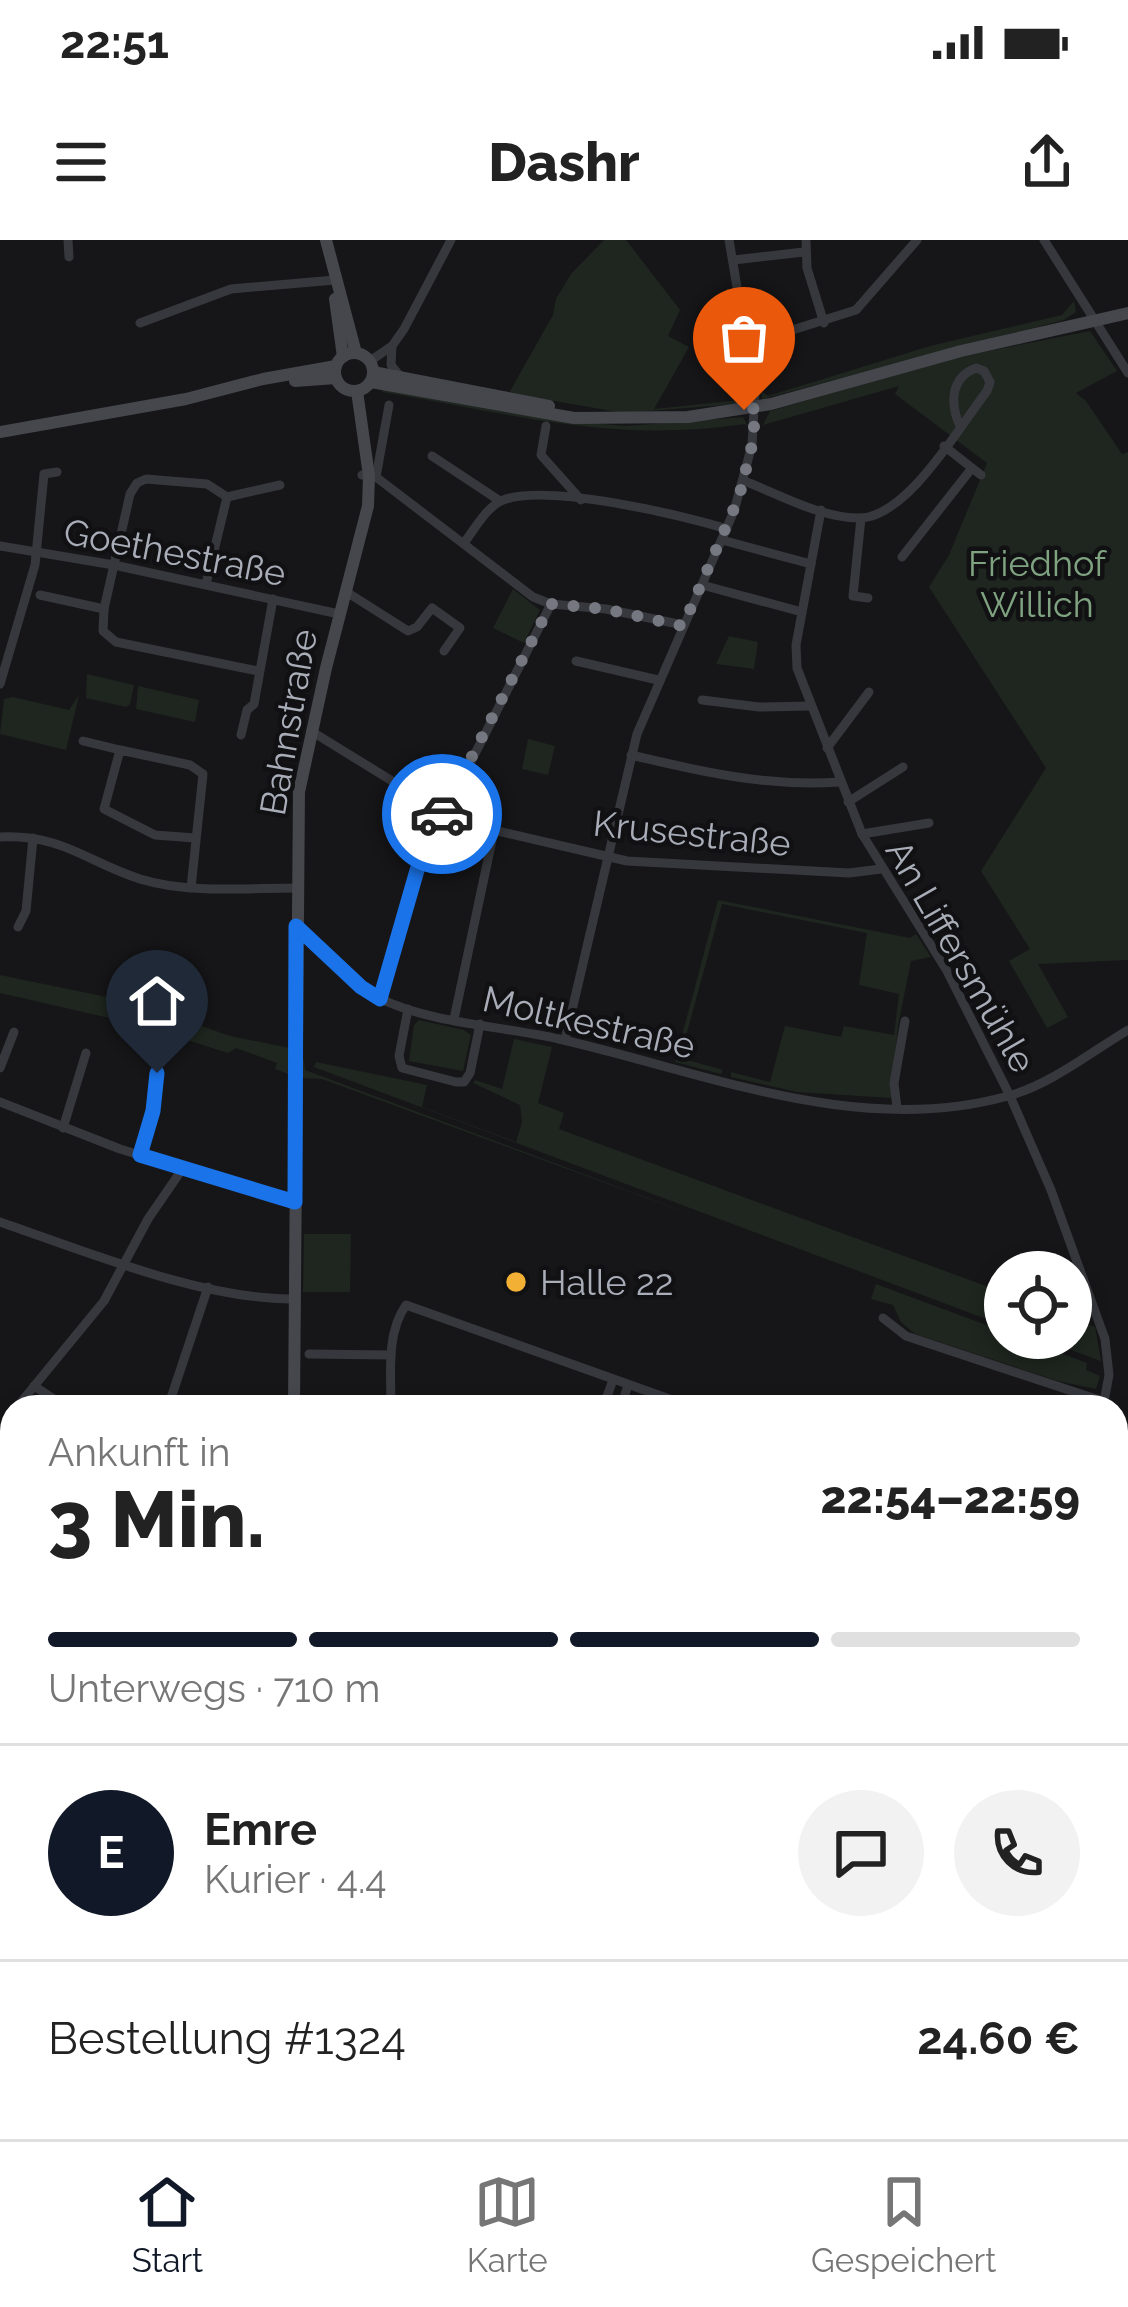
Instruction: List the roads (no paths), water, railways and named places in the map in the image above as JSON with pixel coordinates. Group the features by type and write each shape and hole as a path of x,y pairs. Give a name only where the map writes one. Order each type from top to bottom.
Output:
{"main road":[{"path":"326,240 343,364 369,476"},
{"path":"0,432 343,364 574,418 688,417 756,408 1128,313"},
{"path":"371,372 634,418"},
{"path":"352,391 371,372"},
{"name":"Bahnstraße","path":"294,1395 299,792 369,476"}],"street":[{"path":"68,240 69,257"},
{"path":"371,372 392,346 451,240"},
{"path":"565,1040 631,754 744,481 756,408 729,240"},
{"path":"748,344 824,323 862,305 916,240"},
{"path":"1044,240 1128,373"},
{"path":"734,260 805,246 824,323"},
{"path":"140,322 231,289 335,280"},
{"path":"392,346 391,365 400,376"},
{"path":"744,481 821,510 861,518 887,511 910,491 960,426 990,382 976,368 966,372 954,390 952,403 960,426"},
{"name":"Bahnstraße","path":"369,476 389,405"},
{"path":"546,426 541,454 581,500"},
{"path":"902,556 977,471 944,446"},
{"path":"432,456 500,501"},
{"path":"0,684 37,552 44,474 58,472"},
{"path":"369,476 533,597 683,626"},
{"path":"258,671 116,642 103,631 104,609 130,494 137,483 146,479 207,484 227,497 280,485"},
{"path":"464,544 500,501 526,496 662,511 811,564"},
{"path":"206,584 227,497"},
{"name":"An Liffersmühle","path":"821,510 796,661 862,834 946,971 1043,1170 1105,1340 1109,1375 1106,1395"},
{"path":"861,518 853,596 868,598"},
{"name":"Goethestraße","path":"0,546 114,565 339,614"},
{"path":"702,585 802,612"},
{"path":"345,591 408,631 432,608 460,628 443,651"},
{"path":"40,595 104,609"},
{"path":"242,735 247,710 254,704 273,599"},
{"path":"380,999 424,846 551,604"},
{"path":"576,661 658,680"},
{"path":"827,748 869,692"},
{"path":"702,700 759,707 811,706"},
{"name":"Krusestraße","path":"311,731 444,813 494,831 608,857 681,866 848,873 881,868"},
{"path":"83,741 190,765 203,774 191,888"},
{"path":"120,750 104,809 155,835 195,838"},
{"path":"631,754 739,779 797,785 840,782"},
{"path":"848,802 904,767"},
{"name":"An Liffersmühle","path":"862,834 929,823"},
{"path":"454,1019 494,831"},
{"path":"0,836 33,838 87,853 137,878 191,888 297,888"},
{"path":"18,927 26,911 33,838"},
{"name":"Moltkestraße","path":"296,926 361,987 408,1009 565,1040 788,1099 925,1110 1010,1096 1128,1030"},
{"path":"408,1009 400,1066 449,1081 469,1077 480,1024"},
{"path":"897,1108 894,1083 904,1021"},
{"path":"0,1068 14,1032"},
{"path":"63,1128 86,1053"},
{"path":"140,1155 153,1111 157,1073"},
{"path":"0,1102 140,1155 295,1202"},
{"path":"27,1395 104,1301 148,1219 183,1168"},
{"path":"0,1222 208,1287 255,1299 294,1299"},
{"path":"172,1395 208,1287"},
{"path":"391,1395 397,1317 406,1305 657,1395"},
{"path":"883,1318 906,1336 1078,1395"},
{"path":"309,1354 391,1355"},
{"path":"608,1395 613,1380"},
{"path":"624,1395 628,1385"},
{"path":"34,1386 48,1395"}],"place":[{"name":"Halle 22","path":"516,1282"}],"park label":[{"name":"Friedhof Willich","path":"1037,584"}]}
